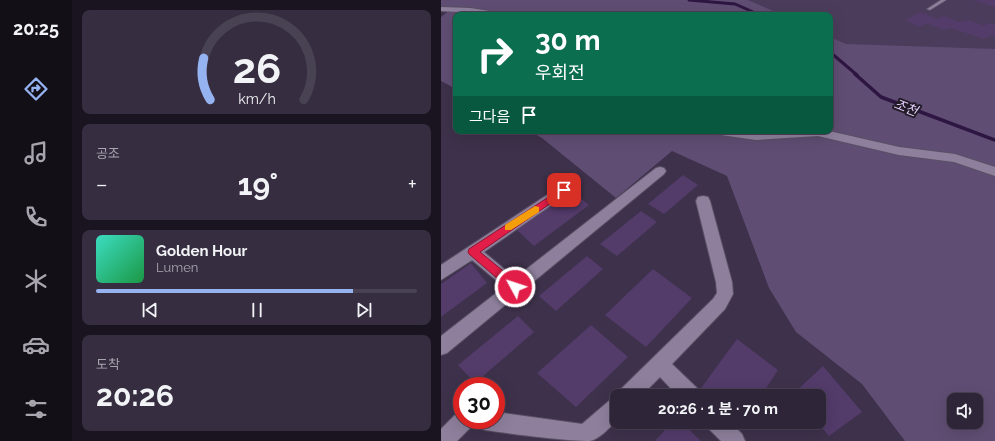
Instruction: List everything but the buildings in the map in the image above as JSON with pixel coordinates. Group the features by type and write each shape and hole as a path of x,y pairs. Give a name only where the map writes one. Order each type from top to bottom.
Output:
{"street":[{"path":"441,9 483,12"},
{"path":"742,134 756,136 787,134"},
{"path":"827,134 899,151 955,158 995,172"},
{"path":"441,347 661,171"},
{"path":"441,273 564,190"},
{"path":"635,389 661,365 719,304 725,294 724,282 703,201"},
{"path":"473,252 515,287"},
{"path":"661,365 684,389"},
{"path":"505,423 584,434 599,424 610,414"},
{"path":"443,441 455,429"},
{"path":"723,429 735,441"}],"lane":[{"path":"929,9 944,0"}],"shaded area":[{"path":"441,0 748,0 776,12 453,12 453,87 441,81 441,17 450,10 441,9"},
{"path":"748,0 995,0 995,49 860,51 833,38 833,12 776,12"},
{"path":"833,38 846,44 995,49 995,441 905,441 862,384 796,332 769,288 727,176 672,151 616,198 535,134 833,134"}],"waterway":[{"name":"조천","path":"689,0 735,4 753,12"},
{"name":"조천","path":"833,55 857,75"},
{"name":"조천","path":"855,74 881,97 995,140"}],"slow traffic":[{"path":"508,228 535,209"}],"route":[{"path":"515,287 473,252 564,190"}]}
